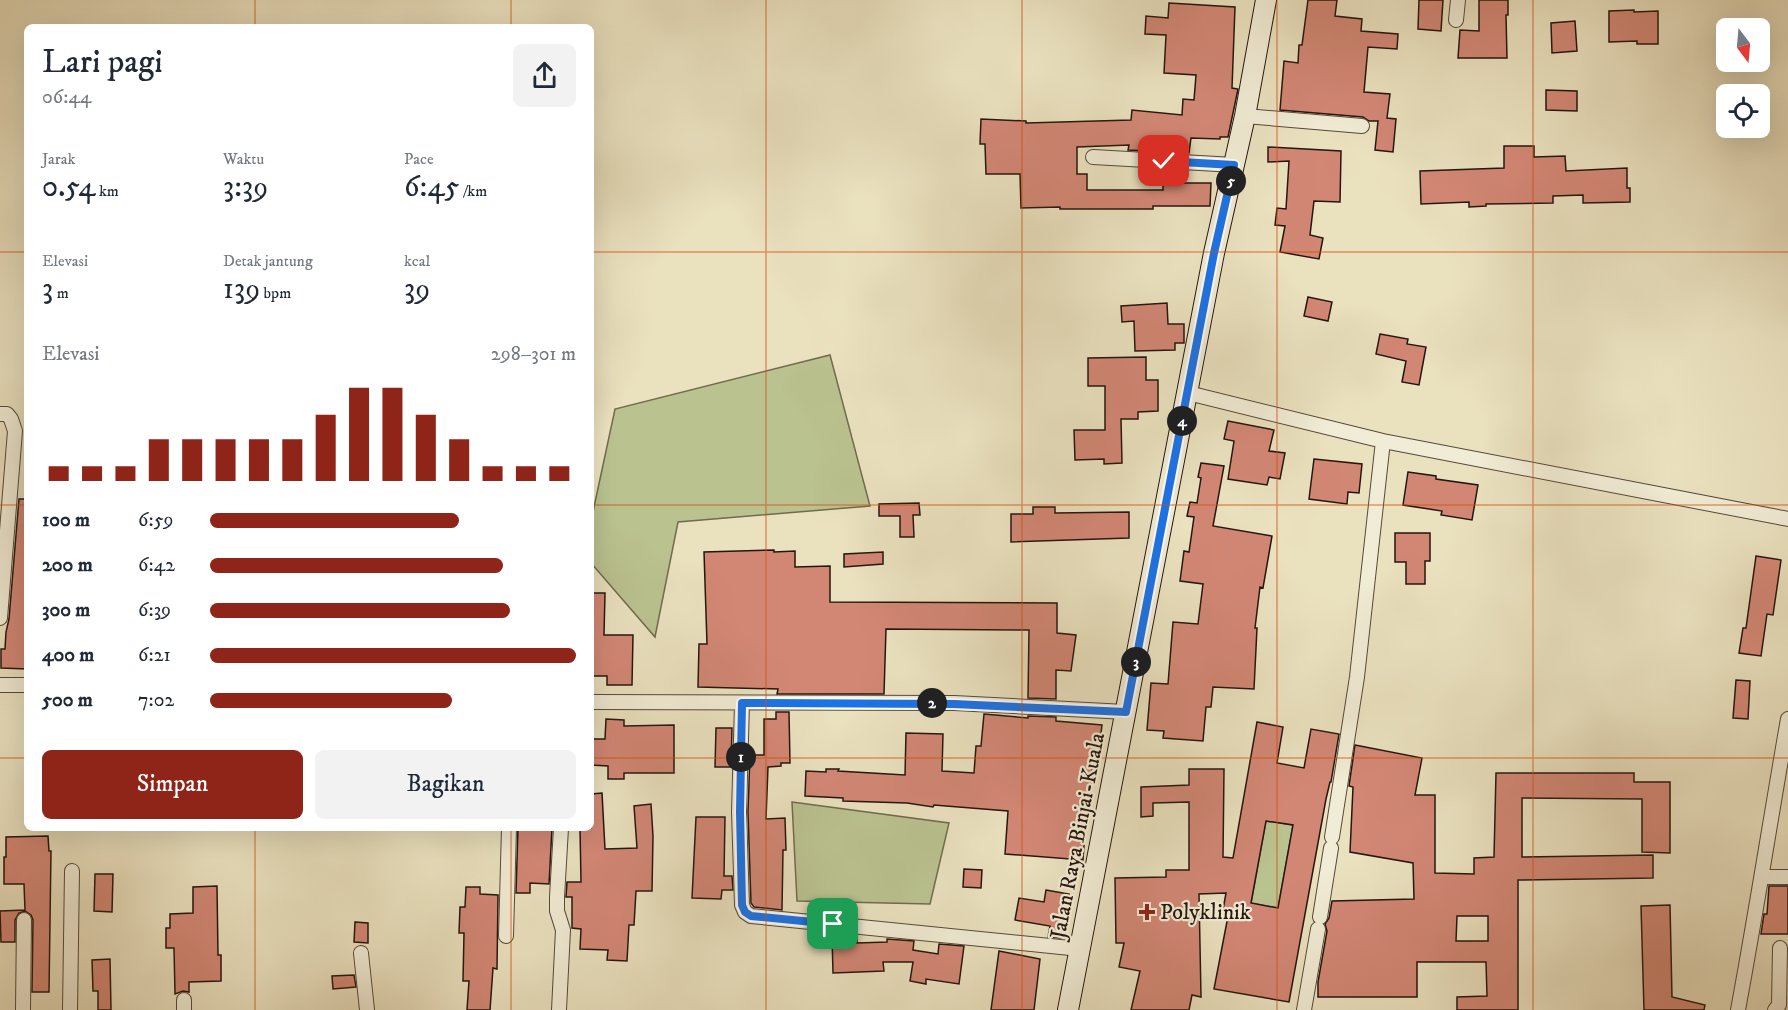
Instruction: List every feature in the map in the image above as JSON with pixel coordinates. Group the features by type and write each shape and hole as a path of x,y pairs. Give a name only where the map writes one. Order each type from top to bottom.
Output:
{"main road":[{"name":"Jalan Raya Binjai-Kuala","path":"1068,1010 1214,253 1245,116 1266,0"}],"street":[{"path":"1456,20 1458,0"},
{"path":"1245,116 1362,126"},
{"path":"1094,157 1234,165"},
{"path":"1188,393 1383,441 1788,519"},
{"path":"0,414 7,414 15,431 0,618"},
{"path":"1304,1010 1357,677 1383,441"},
{"path":"0,685 24,685"},
{"path":"594,702 954,704 1126,712"},
{"path":"742,703 740,812 742,905 745,912 751,916 1080,949"},
{"path":"1738,1010 1763,877 1788,719"},
{"path":"506,936 510,831"},
{"path":"559,1010 562,930 557,911 557,897 561,831"},
{"path":"70,1010 72,872"},
{"path":"1763,877 1788,877"},
{"path":"23,1010 24,920"},
{"path":"1775,1010 1779,1005 1780,948"},
{"path":"362,953 367,1010"}],"green space":[{"path":"830,355 870,506 678,522 655,637 594,566 594,507 615,409"},
{"path":"792,802 949,823 930,904 797,901"},
{"path":"1266,821 1293,825 1278,908 1251,903"}],"building":[{"path":"1308,0 1337,0 1335,16 1362,19 1361,31 1398,34 1397,49 1368,47 1364,92 1390,94 1387,118 1396,119 1393,152 1375,150 1378,121 1369,121 1363,117 1280,110 1284,61 1298,63 1299,45 1302,45"},
{"path":"1419,0 1443,0 1441,31 1418,29"},
{"path":"1479,0 1508,0 1507,58 1458,58 1460,30 1479,31"},
{"path":"1169,3 1235,7 1232,88 1238,89 1228,137 1191,138 1189,153 1128,150 1129,145 1077,147 1077,174 1087,174 1087,190 1163,190 1163,183 1211,183 1210,206 1153,206 1153,209 1021,208 1020,174 986,174 985,144 980,144 981,119 1026,121 1026,123 1131,120 1132,110 1182,115 1183,99 1194,100 1196,75 1164,73 1166,35 1145,34 1146,16 1168,18"},
{"path":"1634,10 1634,12 1658,11 1658,44 1637,44 1637,41 1609,42 1609,11"},
{"path":"1575,21 1577,51 1552,53 1551,23"},
{"path":"1546,90 1577,91 1577,111 1546,110"},
{"path":"1504,146 1534,146 1534,157 1565,156 1566,171 1627,168 1630,202 1583,203 1583,195 1553,196 1553,203 1486,204 1486,206 1469,207 1469,202 1421,204 1420,171 1504,168"},
{"path":"1268,147 1341,151 1340,202 1314,201 1310,235 1323,238 1319,259 1280,252 1285,226 1275,225 1277,208 1286,209 1289,161 1268,162"},
{"path":"1308,297 1332,302 1328,321 1304,316"},
{"path":"1167,303 1168,324 1184,324 1184,343 1175,343 1175,350 1135,351 1134,321 1122,322 1121,306"},
{"path":"1380,334 1408,339 1407,344 1426,347 1419,385 1402,382 1406,361 1376,354"},
{"path":"1146,357 1146,380 1158,380 1158,411 1138,412 1138,419 1121,419 1122,463 1104,464 1104,459 1075,460 1074,430 1105,430 1105,386 1088,386 1088,358"},
{"path":"1228,421 1274,430 1269,451 1285,453 1280,479 1269,477 1267,485 1228,479 1234,441 1224,439"},
{"path":"1314,459 1362,464 1359,493 1348,492 1347,504 1309,499"},
{"path":"1201,463 1224,466 1213,526 1272,536 1263,588 1260,587 1255,628 1257,628 1254,689 1213,687 1211,707 1206,707 1203,741 1163,738 1164,731 1147,730 1151,683 1168,684 1173,622 1198,624 1203,584 1180,581 1184,551 1189,552 1194,517 1187,516 1190,502 1197,503"},
{"path":"1408,472 1478,485 1472,520 1441,515 1442,511 1403,505"},
{"path":"19,499 24,499 24,669 1,668 1,649 5,649"},
{"path":"919,503 920,515 913,515 914,537 900,537 900,516 879,516 879,504"},
{"path":"1033,507 1055,507 1055,513 1129,512 1129,538 1011,542 1011,514 1033,514"},
{"path":"1395,533 1430,533 1430,561 1425,561 1425,584 1406,584 1406,562 1395,562"},
{"path":"774,550 774,552 795,551 795,567 830,566 830,602 1057,603 1057,633 1076,635 1071,671 1056,670 1056,699 1028,698 1029,630 886,629 884,694 777,694 778,689 698,687 699,644 707,644 704,552"},
{"path":"883,552 883,564 844,567 844,554"},
{"path":"1756,556 1781,560 1773,615 1767,614 1761,656 1739,653 1743,628 1746,628"},
{"path":"594,593 605,593 604,635 633,635 632,685 607,685 607,676 594,676"},
{"path":"1736,680 1750,681 1748,719 1733,718"},
{"path":"776,712 789,712 790,763 768,767 766,819 785,818 786,850 783,850 782,910 754,907 751,903 748,812 750,755 764,755 764,719 776,719"},
{"path":"984,714 1028,718 1028,716 1056,717 1056,721 1102,725 1100,741 1094,741 1091,785 1088,785 1083,860 1005,854 1008,811 934,805 933,807 907,803 843,801 843,798 805,796 806,771 826,772 826,769 839,769 838,771 905,775 906,733 943,734 942,771 974,773 976,746 981,746"},
{"path":"606,719 624,720 624,726 674,725 674,773 624,773 624,779 608,779 608,766 594,765 594,739 605,739"},
{"path":"1257,722 1283,727 1277,763 1304,768 1311,729 1339,734 1289,1002 1214,989 1229,911 1223,910 1226,893 1199,894 1201,997 1192,995 1189,1010 1131,1010 1140,971 1119,967 1124,943 1116,943 1115,878 1166,877 1166,870 1189,870 1189,802 1153,803 1153,816 1141,817 1141,787 1189,785 1189,769 1224,769 1223,857 1233,858","holes":["1266,821 1293,825 1278,908 1251,903"]},
{"path":"716,728 732,728 731,767 715,767"},
{"path":"1355,745 1422,758 1415,795 1435,795 1435,873 1474,874 1474,858 1494,857 1496,773 1634,773 1634,782 1670,782 1670,853 1642,852 1642,799 1522,798 1522,857 1653,855 1653,878 1518,880 1518,1010 1457,1010 1457,997 1487,996 1486,962 1417,962 1417,997 1318,997 1318,982 1327,931 1325,924 1329,918 1332,901 1414,899 1413,863 1350,852 1353,787 1349,786","holes":["1457,916 1488,916 1488,941 1456,941"]},
{"path":"602,793 605,849 637,848 634,806 651,804 652,891 636,891 634,925 629,925 627,961 607,960 608,950 580,949 581,929 572,928 572,897 566,897 567,882 581,882 580,831 594,831 594,794"},
{"path":"696,817 725,817 724,876 732,876 733,890 722,890 721,899 692,898"},
{"path":"518,831 552,831 549,884 530,883 530,893 516,893"},
{"path":"48,836 49,851 51,851 49,992 32,992 33,920 31,915 25,911 19,913 15,920 15,942 1,942 0,911 25,910 24,884 4,884 6,837"},
{"path":"964,869 982,870 981,888 963,887"},
{"path":"95,874 113,874 112,912 94,911"},
{"path":"217,886 218,955 221,955 221,981 189,982 189,992 183,991 175,994 174,948 166,948 166,928 170,928 170,914 193,913 193,887"},
{"path":"1769,886 1788,886 1788,934 1761,934 1764,914 1767,914"},
{"path":"466,887 480,887 480,894 498,895 497,969 493,968 490,1010 467,1010 469,981 463,981 464,933 459,933 460,907 465,907"},
{"path":"1046,890 1069,894 1061,938 1048,937 1050,926 1015,920 1019,898 1044,902"},
{"path":"1670,905 1672,997 1705,1005 1704,1010 1644,1010 1641,906"},
{"path":"355,922 368,923 368,943 354,942"},
{"path":"832,936 857,936 857,943 887,942 887,939 914,941 913,950 938,954 939,944 964,946 959,984 926,979 926,984 910,981 913,962 883,962 884,971 833,973"},
{"path":"999,951 1040,959 1034,1010 991,1010"},
{"path":"110,959 111,1010 98,1010 98,991 93,991 92,960"},
{"path":"354,975 356,987 333,989 332,976"}],"place":[{"name":"Polyklinik","path":"1147,912"}],"route":[{"path":"833,924 751,916 745,912 742,905 740,812 742,703 954,704 1126,712 1214,253 1234,165 1164,161"}]}
